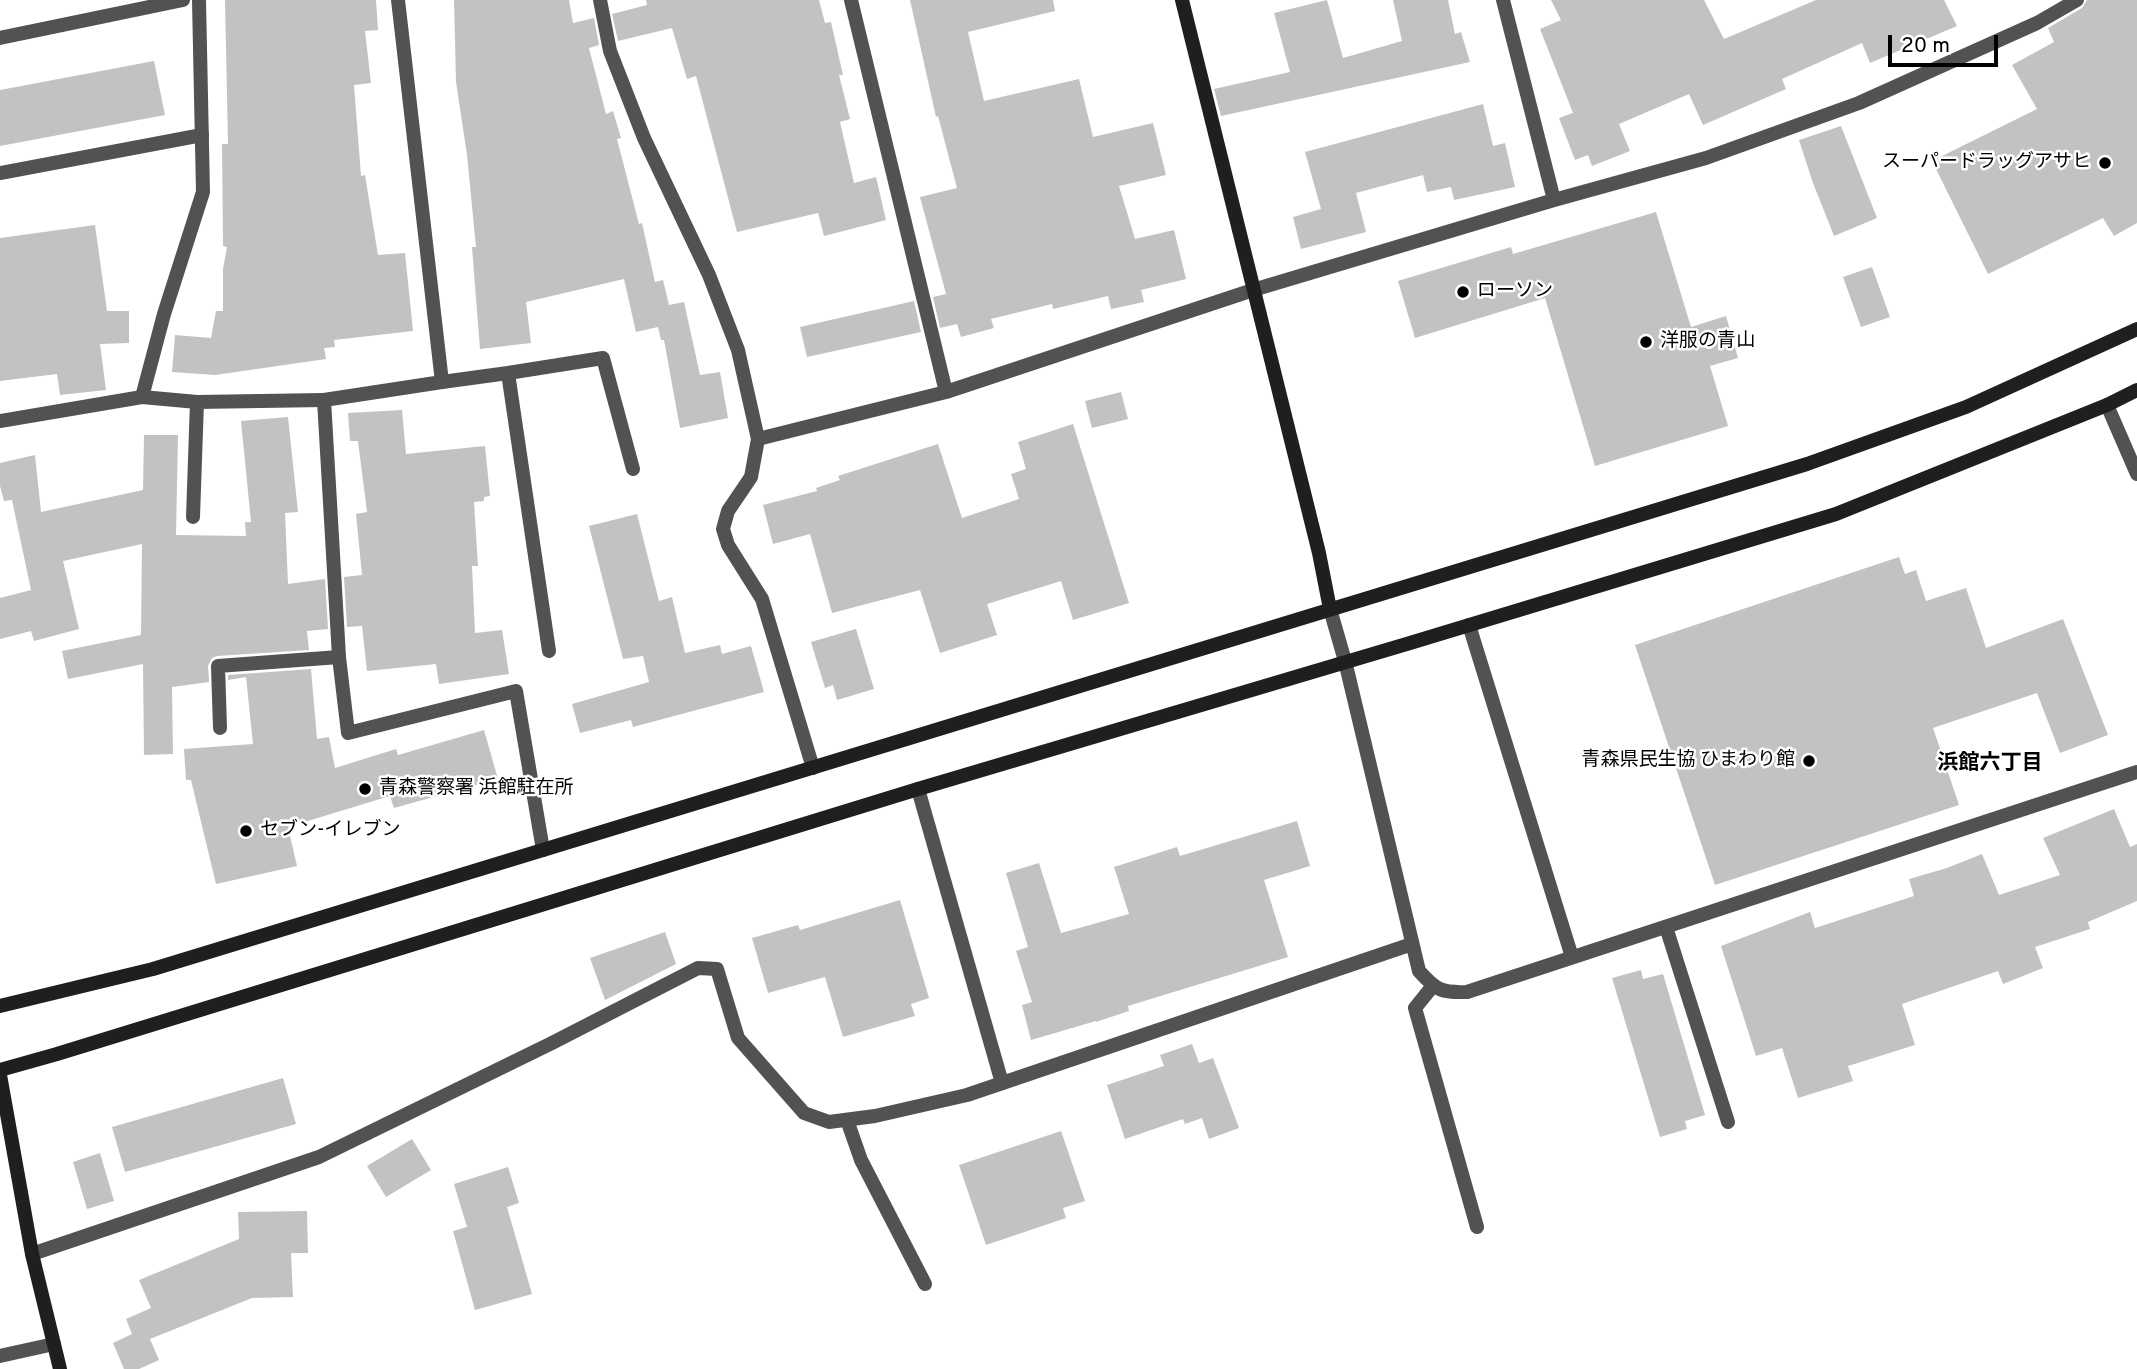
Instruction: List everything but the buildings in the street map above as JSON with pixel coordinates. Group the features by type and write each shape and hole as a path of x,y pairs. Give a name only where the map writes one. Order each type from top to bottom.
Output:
{"street":[{"path":"0,38 183,0"},
{"path":"142,397 164,314 203,192 198,0"},
{"path":"398,0 442,382"},
{"path":"600,0 610,51 639,126 709,275 738,350 758,439 751,477 728,511 723,529 727,545 762,599 813,768"},
{"path":"851,0 946,392"},
{"path":"1182,0 1419,971 1432,987 1447,993 1467,992 2137,772"},
{"path":"1503,0 1554,200"},
{"path":"758,439 946,392 1252,290 1554,200 1706,158 1859,103 2037,23 2077,0"},
{"path":"0,173 202,135"},
{"path":"0,1006 153,969 1807,464 1966,407 2137,329"},
{"path":"0,421 142,397 197,402 324,400 603,358 633,469"},
{"path":"508,373 549,651"},
{"path":"0,1070 918,789 1836,514 2107,405 2137,390"},
{"path":"324,400 339,657 348,733 516,691 543,850"},
{"path":"193,517 197,402"},
{"path":"2107,405 2137,474"},
{"path":"1469,625 1572,957"},
{"path":"220,728 218,666 339,657"},
{"path":"918,789 1002,1083"},
{"path":"1666,927 1728,1122"},
{"path":"33,1254 319,1157 698,968 717,969 738,1038 804,1113 829,1122 875,1116 967,1095 1412,943"},
{"path":"1432,987 1415,1008 1477,1227"},
{"path":"0,1075 33,1254 60,1369"},
{"path":"847,1120 861,1160 925,1284"},
{"path":"0,1356 54,1344"}],"place":[{"name":"スーパードラッグアサヒ","path":"2105,163"},
{"name":"ローソン","path":"1463,292"},
{"name":"洋服の青山","path":"1646,342"},
{"name":"青森県民生協 ひまわり館","path":"1809,761"},
{"name":"青森警察署 浜館駐在所","path":"365,789"},
{"name":"セブン-イレブン","path":"246,831"}],"district":[{"name":"浜館六丁目","path":"1990,765"}]}
